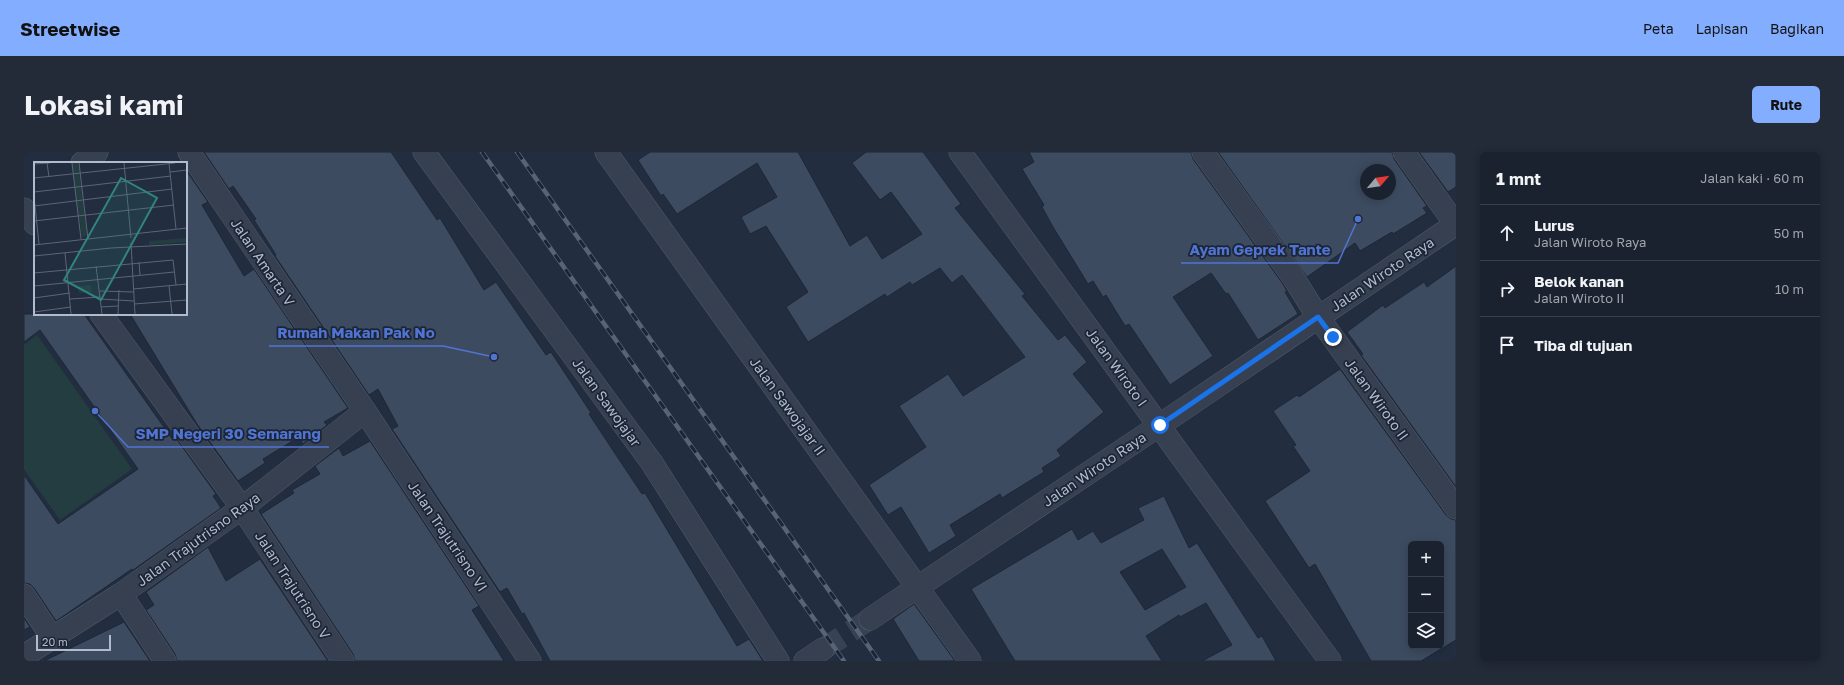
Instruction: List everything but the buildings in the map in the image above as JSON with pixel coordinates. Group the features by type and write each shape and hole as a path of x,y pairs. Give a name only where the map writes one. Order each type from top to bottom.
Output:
{"street":[{"path":"83,162 97,152"},
{"name":"Jalan Amarta V","path":"189,152 365,411"},
{"name":"Jalan Sawojajar","path":"424,152 652,463 778,661"},
{"name":"Jalan Wiroto I","path":"960,152 1160,425 1330,661"},
{"name":"Jalan Wiroto II","path":"1203,152 1293,277 1318,317 1456,508"},
{"path":"1404,152 1456,224"},
{"name":"Jalan Sawojajar II","path":"611,154 970,661"},
{"path":"24,204 34,197"},
{"path":"24,209 34,223"},
{"name":"Jalan Wiroto Raya","path":"870,619 1160,425 1456,224"},
{"name":"Jalan Trajutrisno V","path":"101,315 242,508 344,661"},
{"name":"Jalan Trajutrisno Raya","path":"32,656 53,639 121,594 242,508 365,411"},
{"name":"Jalan Trajutrisno VI","path":"365,411 530,661"},
{"path":"24,594 53,639"},
{"path":"121,594 165,661"},
{"path":"805,661 823,649"}],"green space":[{"path":"37,335 132,469 60,520 24,469 24,345"}],"tunnel":[{"path":"823,649 870,619"}],"railway":[{"path":"482,152 844,661"},
{"path":"517,152 879,661"}],"place":[{"name":"Ayam Geprek Tante","path":"1358,219"},
{"name":"Rumah Makan Pak No","path":"494,357"},
{"name":"SMP Negeri 30 Semarang","path":"95,411"}],"route":[{"path":"1160,425 1318,317 1333,337"}]}
